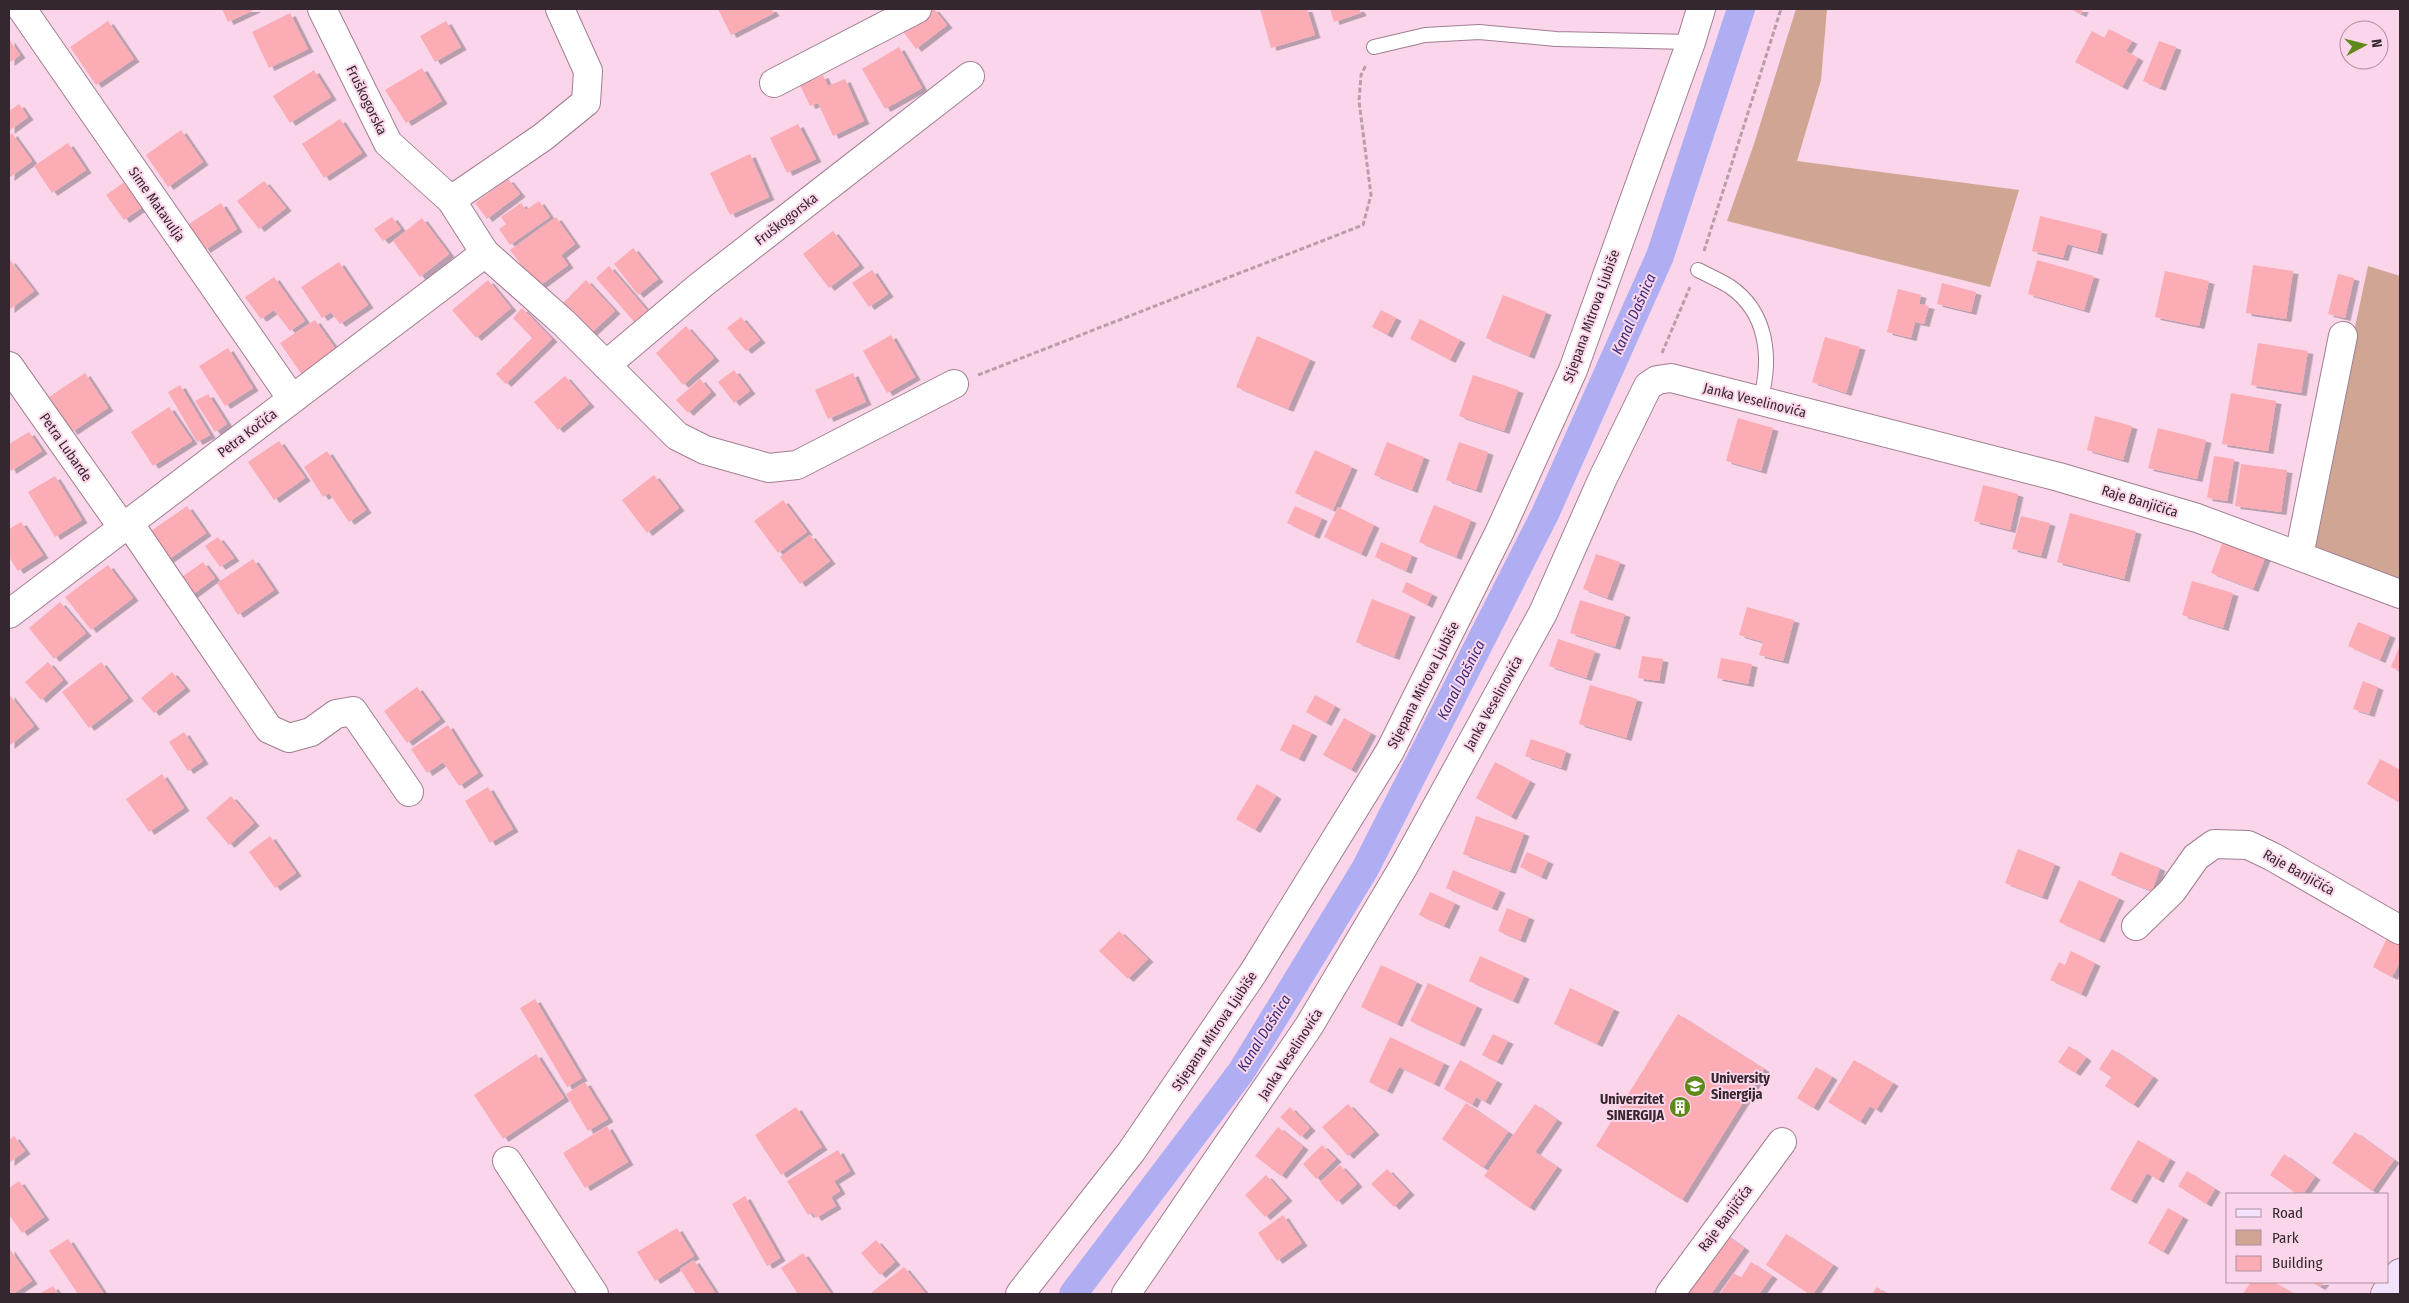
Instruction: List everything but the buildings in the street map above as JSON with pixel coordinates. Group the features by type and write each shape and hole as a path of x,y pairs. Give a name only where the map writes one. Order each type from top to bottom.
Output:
{"main road":[{"path":"2385,1294 2400,1273"}],"street":[{"name":"Sime Matavulja","path":"22,9 292,399"},
{"name":"Fruškogorska","path":"322,9 388,143 451,200 485,253 564,323 677,436 705,450 769,468 797,465 954,384"},
{"path":"451,200 543,137 586,102 588,71 560,9"},
{"path":"774,83 917,9"},
{"name":"Stjepana Mitrova Ljubiše","path":"1020,1294 1131,1152 1253,973 1390,751 1500,531 1573,370 1691,42 1701,9"},
{"name":"Fruškogorska","path":"606,365 701,285 970,76"},
{"name":"Petra Kočića","path":"9,614 485,253"},
{"path":"2299,556 2343,336"},
{"name":"Petra Lubarde","path":"9,366 126,526 269,729 288,738 311,732 336,714 353,712 409,792"},
{"name":"Janka Veselinovića","path":"1126,1294 1309,1026 1404,866 1543,613 1602,480 1648,386 1657,380 1671,378 1979,457"},
{"name":"Raje Banjičića","path":"1979,457 2059,477 2197,518 2400,594"},
{"name":"Raje Banjičića","path":"2136,926 2172,891 2196,857 2214,844 2248,845 2400,930"},
{"name":"Raje Banjičića","path":"1670,1294 1782,1142"},
{"path":"507,1161 594,1294"}],"lane":[{"path":"1374,47 1425,35 1479,32 1556,39 1691,42"},
{"path":"1698,270 1729,286 1746,300 1757,316 1764,335 1767,357 1766,380 1760,401"}],"path":[{"path":"1648,386 1698,270 1781,9"},
{"path":"954,384 1363,226 1371,195 1359,101 1361,75 1374,47"}],"green space":[{"path":"1796,9 1827,9 1821,80 1797,161 2019,190 1990,287 1727,221 1754,144"},
{"path":"2368,266 2400,276 2400,593 2323,559 2309,543"}],"waterway":[{"name":"Kanal Dašnica","path":"1073,1294 1241,1072 1365,869 1545,514 1660,256 1741,9"}],"place":[{"name":"University Sinergija","path":"1695,1086"},
{"name":"Univerzitet SINERGIJA","path":"1680,1107"}]}
